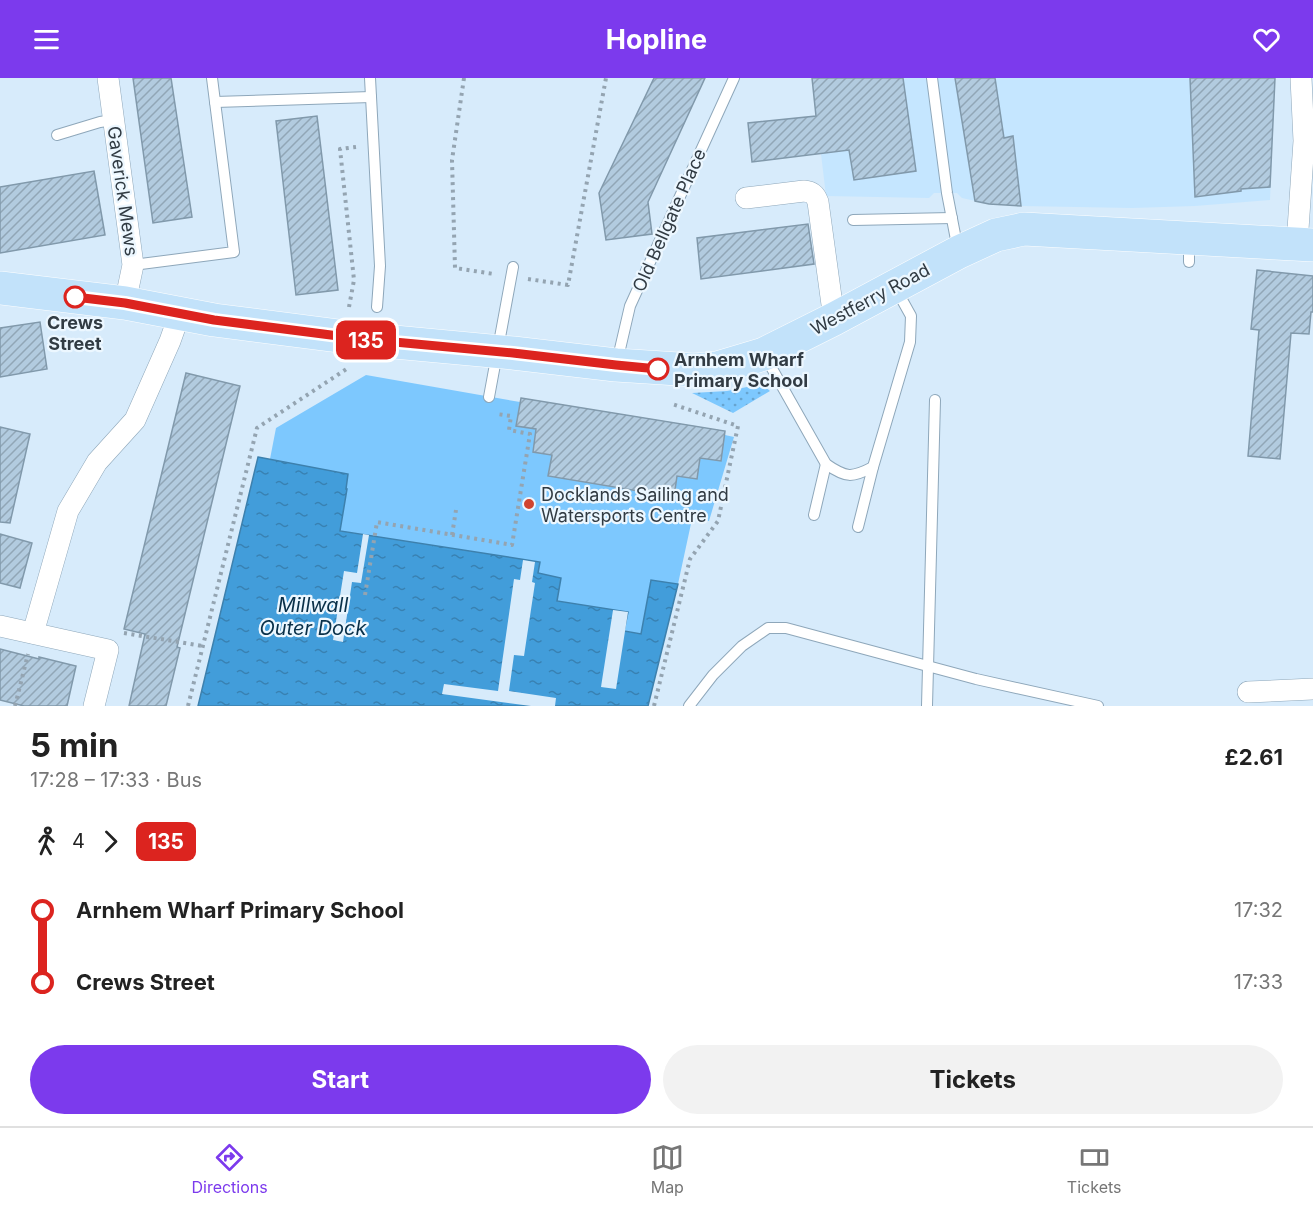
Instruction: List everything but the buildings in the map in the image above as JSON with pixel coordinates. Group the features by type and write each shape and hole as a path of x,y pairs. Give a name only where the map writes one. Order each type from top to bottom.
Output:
{"main road":[{"name":"Westferry Road","path":"0,288 125,303 214,320 352,338 616,365 694,370 717,368 764,354 959,252 996,235 1024,229 1189,250 1305,244"}],"street":[{"name":"Gaverick Mews","path":"108,78 133,266 125,303"},
{"path":"1301,78 1308,141 1305,244"},
{"path":"746,198 804,191 811,192 815,196 818,202 834,319"},
{"path":"33,633 68,511 97,462 135,420 180,313"},
{"path":"0,626 108,650 94,706"},
{"path":"1248,692 1313,689"}],"lane":[{"path":"133,266 234,252 212,78"},
{"path":"370,78 380,266 377,307"},
{"name":"Old Bellgate Place","path":"616,365 630,306 734,78"},
{"path":"932,78 947,193 959,252"},
{"path":"215,102 371,97"},
{"path":"57,135 113,120"},
{"path":"853,220 952,218"},
{"path":"489,397 513,267"},
{"path":"858,527 910,342 911,316 895,286"},
{"path":"764,354 826,464 839,473 858,475 873,467"},
{"path":"927,706 935,400"},
{"path":"814,516 826,464"},
{"path":"690,706 713,675 742,646 768,628 786,628 975,680 1098,706"}],"path":[{"path":"464,78 452,160 455,268 500,275"},
{"path":"525,279 568,285 606,78"},
{"path":"188,706 256,428 356,362 352,338 354,280 340,149 375,145"},
{"path":"654,706 690,559 718,521 738,426 672,404"},
{"path":"365,595 377,522 512,545 533,434 509,430 511,416 490,412"},
{"path":"452,535 456,510"},
{"path":"108,650 113,631 203,646"},
{"path":"15,706 33,633"}],"shaded area":[{"path":"812,78 1275,78 1270,200 1132,208 1021,206 1018,183 988,188 989,204 962,198 957,193 934,193 929,198 826,196"},
{"name":"Docklands Sailing and Watersports Centre","path":"366,375 520,402 521,398 725,431 725,435 734,437 709,521 692,519 678,584 651,580 641,634 624,631 627,612 556,601 538,573 540,562 340,531 347,489 270,459 276,428"},
{"path":"762,384 770,391 733,413 692,393 727,391"}],"water":[{"name":"Millwall Outer Dock","path":"258,457 348,474 340,531 540,562 538,573 561,578 557,601 628,612 624,631 641,634 651,580 678,584 648,706 198,706"}],"pier":[{"path":"363,534 369,535 361,583 352,582 343,642 333,640 344,571 357,573"},
{"path":"523,560 535,562 532,582 535,583 524,656 514,655 509,691 556,698 555,706 531,706 442,694 444,684 498,691 514,579 520,580"},
{"path":"613,610 628,612 616,689 601,687"}],"bus line":[{"name":"135","path":"75,297 125,303 214,320 362,339 658,369"}],"place":[{"name":"Crews Street","path":"75,297"},
{"name":"Arnhem Wharf Primary School","path":"658,369"},
{"name":"Docklands Sailing and Watersports Centre","path":"529,504"}]}
